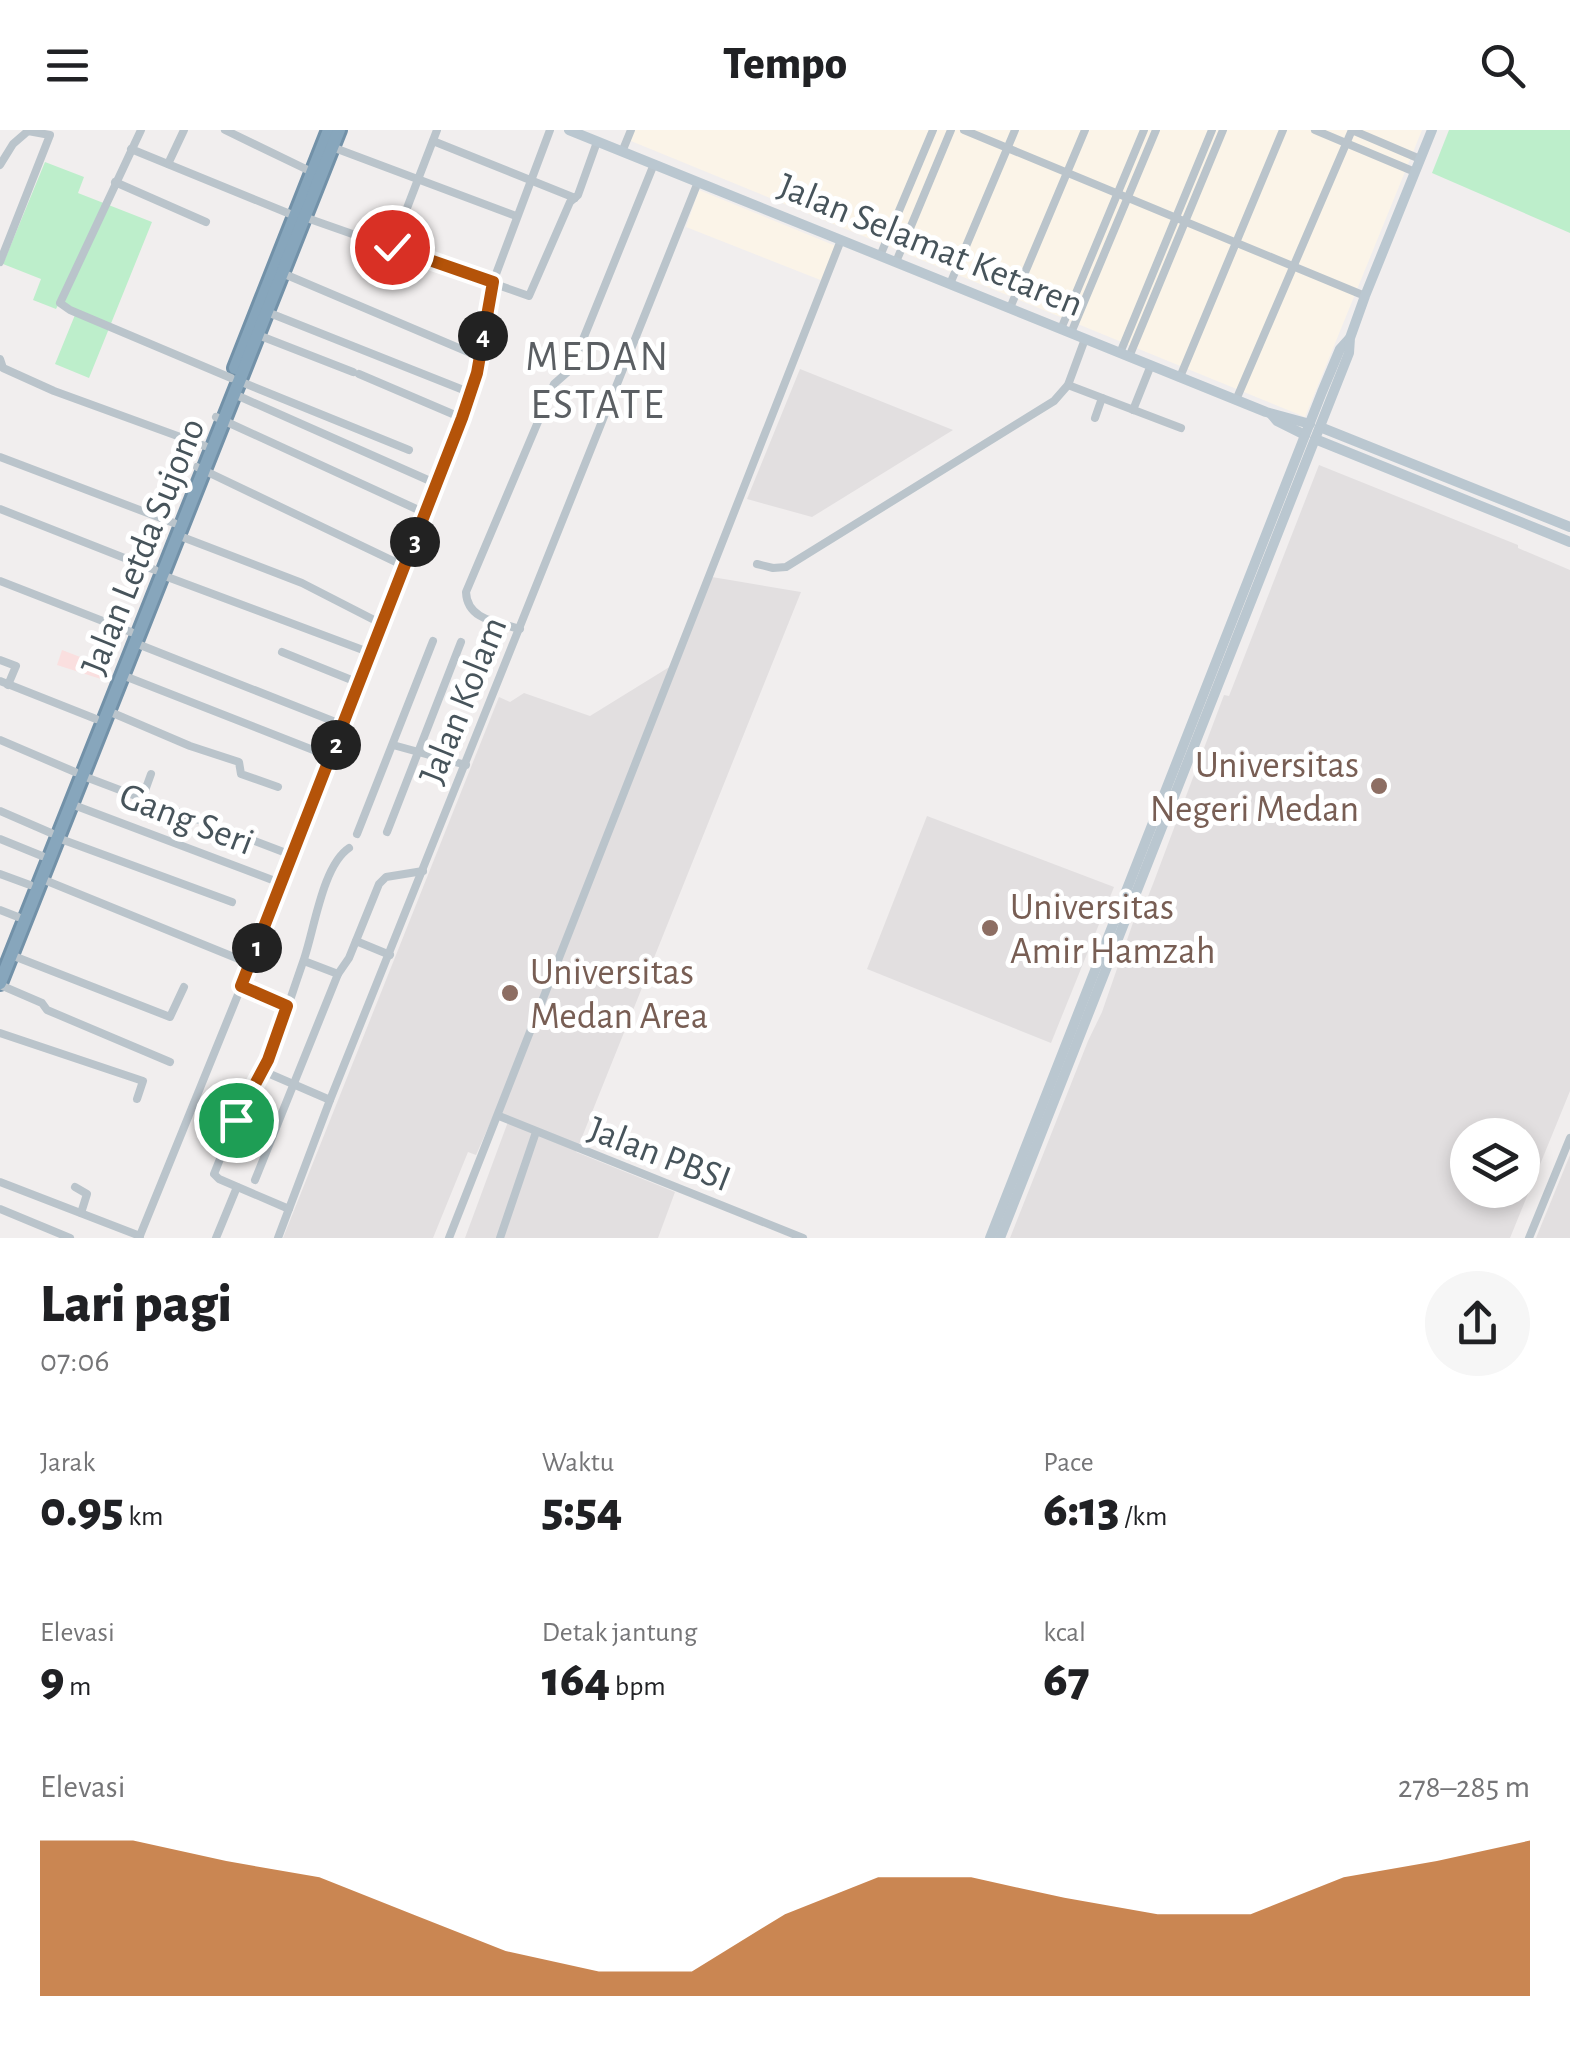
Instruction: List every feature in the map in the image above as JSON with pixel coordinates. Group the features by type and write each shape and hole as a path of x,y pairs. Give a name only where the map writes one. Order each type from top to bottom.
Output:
{"highway":[{"name":"Jalan Letda Sujono","path":"234,384 282,272 328,130"},
{"name":"Jalan Letda Sujono","path":"6,958 299,216 339,130"},
{"name":"Jalan Letda Sujono","path":"200,468 205,446 220,418"},
{"name":"Jalan Letda Sujono","path":"102,715 122,676 133,637"},
{"name":"Jalan Letda Sujono","path":"0,984 18,917 36,882 42,856 71,804 78,774"}],"street":[{"path":"141,130 60,304 438,484"},
{"path":"168,164 184,130"},
{"path":"225,130 312,172"},
{"path":"392,247 437,130"},
{"path":"0,1182 140,1237 283,884 472,393 493,282 550,130"},
{"name":"Jalan Selamat Ketaren","path":"568,130 1271,414 1277,421 1443,476 1570,527"},
{"path":"622,152 631,130"},
{"path":"880,256 933,130"},
{"path":"896,262 951,130"},
{"path":"964,130 1366,296"},
{"path":"950,284 1015,130"},
{"path":"1010,308 1085,130"},
{"path":"1066,331 1078,289 1144,130"},
{"path":"1066,331 1088,293 1156,130"},
{"path":"1181,219 1212,130"},
{"path":"1124,355 1223,130"},
{"path":"1180,378 1283,130"},
{"path":"1315,130 1415,172"},
{"path":"1236,400 1352,130 1420,159"},
{"path":"1000,1238 1012,1195 1313,431 1340,350 1350,338 1432,130"},
{"path":"0,165 25,131 50,136 0,262"},
{"path":"433,140 575,198"},
{"path":"131,149 299,216 531,295 597,142"},
{"path":"1138,145 1148,149"},
{"path":"332,147 516,216"},
{"path":"1130,163 1141,167"},
{"path":"520,629 474,614 468,607 466,592 554,384 572,369 654,164"},
{"path":"115,182 206,222"},
{"name":"Jalan Kolam","path":"278,1238 698,182"},
{"path":"1104,226 1114,230"},
{"path":"449,1238 842,240"},
{"path":"1096,245 1106,249"},
{"path":"1088,265 1098,269"},
{"path":"282,272 480,357"},
{"path":"1078,289 1088,293"},
{"path":"266,312 472,393"},
{"path":"258,335 462,418"},
{"path":"757,564 786,567 1054,402 1068,386 1084,339"},
{"path":"0,359 3,368 54,391 205,446"},
{"path":"1133,410 1151,366"},
{"path":"234,384 410,450"},
{"path":"1068,386 1181,428"},
{"path":"1095,418 1102,398"},
{"path":"220,418 425,513"},
{"path":"1242,610 1304,467 1313,431"},
{"name":"Jalan Selamat Ketaren","path":"1313,431 1343,450 1570,542"},
{"path":"1304,467 1326,452 1343,450"},
{"path":"0,457 302,583 382,624"},
{"path":"200,468 406,567"},
{"path":"1438,488 1443,476"},
{"path":"0,509 371,653"},
{"path":"0,581 343,726"},
{"path":"357,834 433,642"},
{"path":"387,832 461,642"},
{"path":"282,652 359,683"},
{"path":"0,660 16,666 4,683 239,762 240,774 278,787"},
{"path":"122,676 331,757"},
{"path":"0,740 294,856"},
{"path":"394,745 466,765"},
{"path":"142,798 152,774"},
{"name":"Gang Seri","path":"71,804 283,884"},
{"path":"0,811 232,902"},
{"path":"0,840 42,856"},
{"path":"289,1209 217,1178 214,1172 262,1071 304,961 320,902 340,855 348,848"},
{"path":"255,1180 338,974 381,881 390,876 423,872"},
{"path":"0,874 36,882 251,964"},
{"path":"0,910 18,917"},
{"path":"356,941 390,955"},
{"path":"6,958 170,1017 184,987"},
{"path":"304,961 338,974"},
{"path":"0,984 42,1003 47,1010 170,1062"},
{"path":"241,986 287,1006"},
{"path":"0,1033 140,1080 143,1085 137,1099"},
{"path":"262,1071 330,1100"},
{"name":"Jalan PBSI","path":"499,1116 803,1238"},
{"path":"500,1238 536,1132"},
{"path":"1529,1238 1570,1138"},
{"path":"74,1187 87,1194 81,1213"},
{"path":"216,1238 237,1187"},
{"path":"990,1238 1012,1195"},
{"path":"0,1209 70,1238"}],"shaded area":[{"path":"629,130 1422,130 1305,417 626,139"},
{"path":"699,190 836,246 823,281 686,227"},
{"path":"800,369 953,430 812,517 747,499"},
{"name":"Universitas Negeri Medan","path":"1319,465 1570,570 1570,1091 1540,1164 1540,1118 1450,1118 1450,1208 1522,1208 1510,1238 1010,1238 1102,1012 1136,914 1143,909 1153,884 1224,695 1229,696"},
{"name":"Universitas Medan Area","path":"706,576 801,592 576,1152 675,1192 658,1238 465,1238 509,1119 495,1112 476,1155 468,1152 433,1238 283,1238 499,697 510,702 524,693 590,716 671,666"},
{"path":"62,650 109,668 104,680 57,665"},
{"name":"Universitas Amir Hamzah","path":"927,816 1114,887 1051,1043 867,969"},
{"path":"1570,1155 1570,1238 1536,1238"}],"green space":[{"path":"1449,130 1570,130 1570,233 1432,173"},
{"path":"45,162 84,177 78,193 152,222 89,378 55,364 77,310 59,303 56,309 33,300 41,279 3,264"}],"place":[{"name":"Universitas Negeri Medan","path":"1379,786"},
{"name":"Universitas Amir Hamzah","path":"990,928"},
{"name":"Universitas Medan Area","path":"510,993"}],"district":[{"name":"MEDAN ESTATE","path":"598,379"}],"route":[{"path":"236,1120 268,1060 287,1006 241,986 446,464 472,393 480,357 493,282 392,247"}]}
